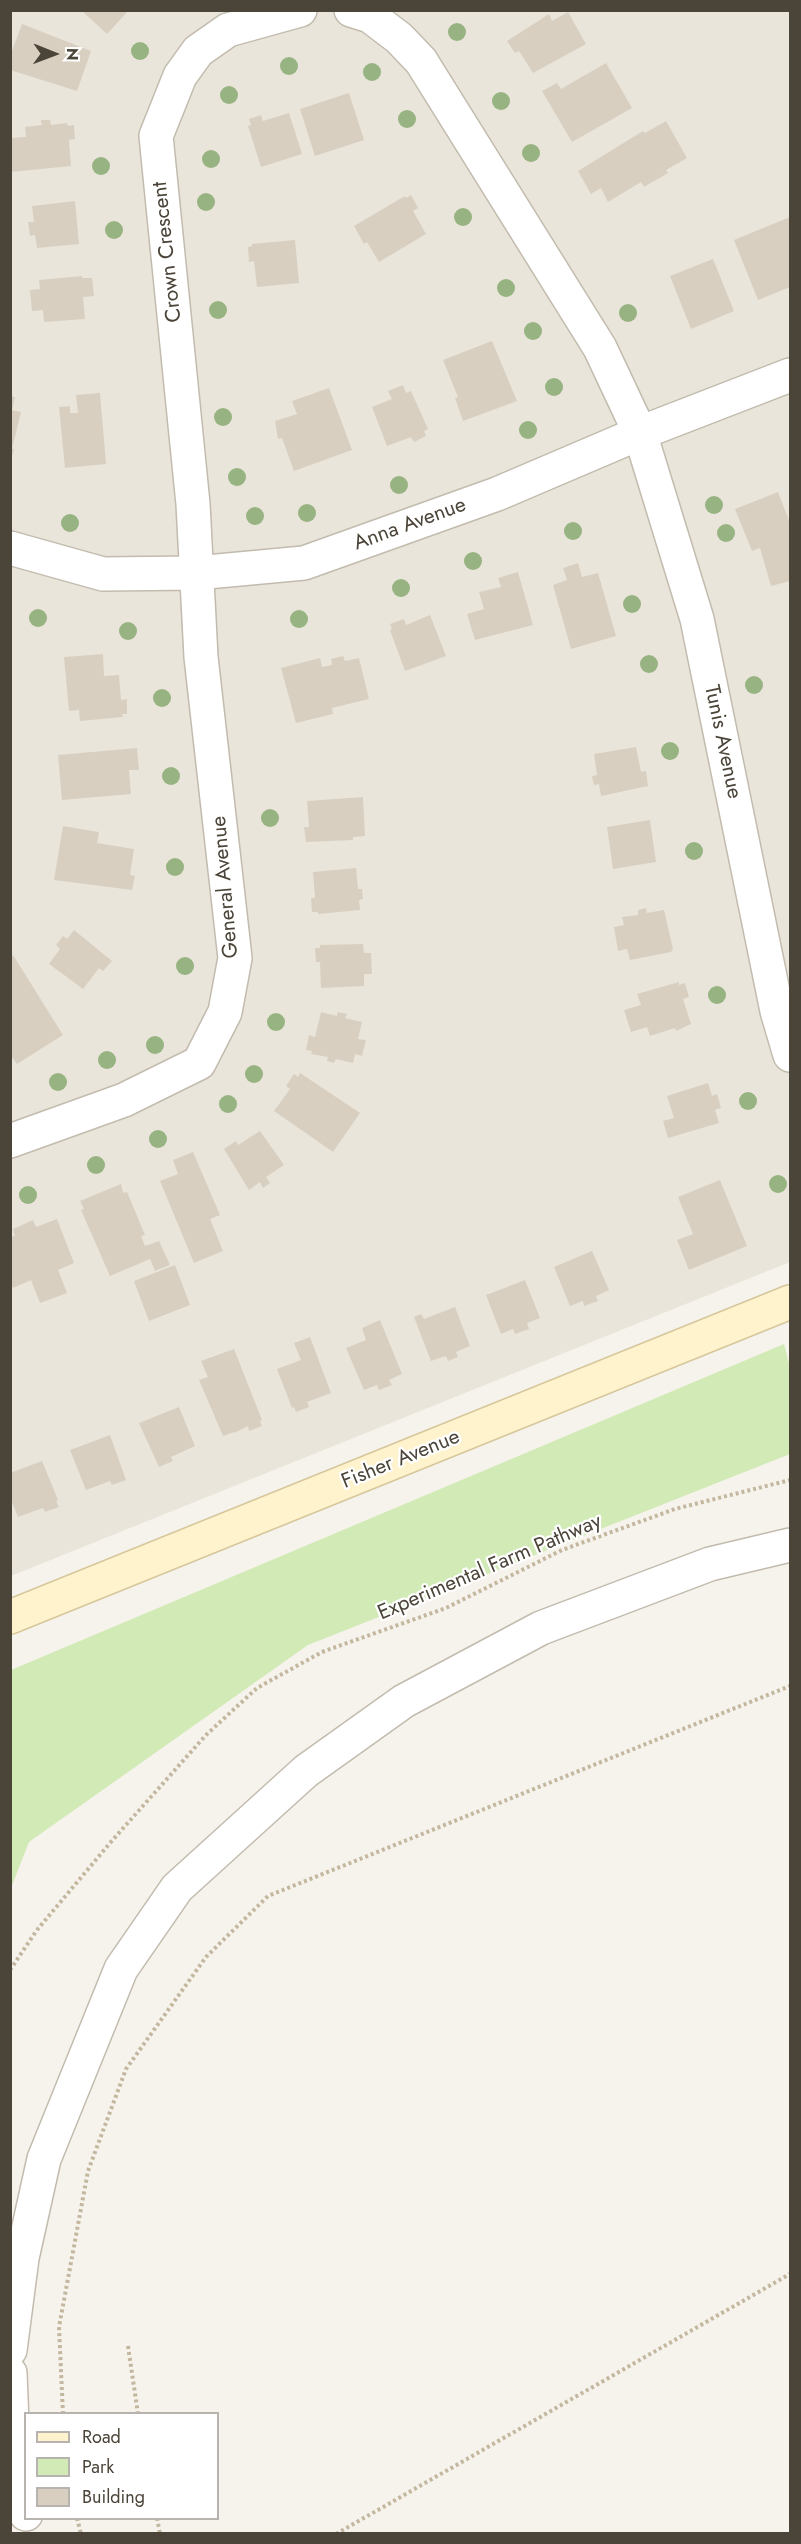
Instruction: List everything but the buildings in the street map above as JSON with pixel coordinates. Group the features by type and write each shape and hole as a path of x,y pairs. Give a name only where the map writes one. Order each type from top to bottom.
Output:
{"main road":[{"name":"Fisher Avenue","path":"10,1617 790,1302"}],"street":[{"name":"Crown Crescent","path":"196,573 193,504 156,136 180,76 198,51 228,30 300,10"},
{"path":"351,10 370,16 399,38 421,61 600,348 640,433"},
{"name":"Anna Avenue","path":"10,548 103,574 196,573 304,563 497,494 640,433 790,375"},
{"name":"Tunis Avenue","path":"640,433 697,619 777,1011 790,1055"},
{"name":"General Avenue","path":"10,1141 124,1100 200,1063 225,1012 235,958 201,657 196,573"},
{"path":"10,2350 22,2259 44,2159 121,1969 177,1888 306,1772 404,1701 540,1628 710,1564 790,1545"},
{"path":"10,2373 14,2474 24,2507"}],"path":[{"name":"Experimental Farm Pathway","path":"10,1970 37,1930 110,1843 206,1735 257,1688 322,1652 446,1608 562,1550 675,1509 790,1480"},
{"path":"63,2412 59,2326 87,2171 126,2069 206,1957 268,1896 790,1686"},
{"path":"336,2534 790,2274"},
{"path":"128,2346 138,2412"}],"shaded area":[{"path":"11,11 790,11 790,1262 11,1576"}],"green space":[{"path":"784,1344 790,1367 790,1454 308,1645 29,1842 11,1888 11,1670"}]}
